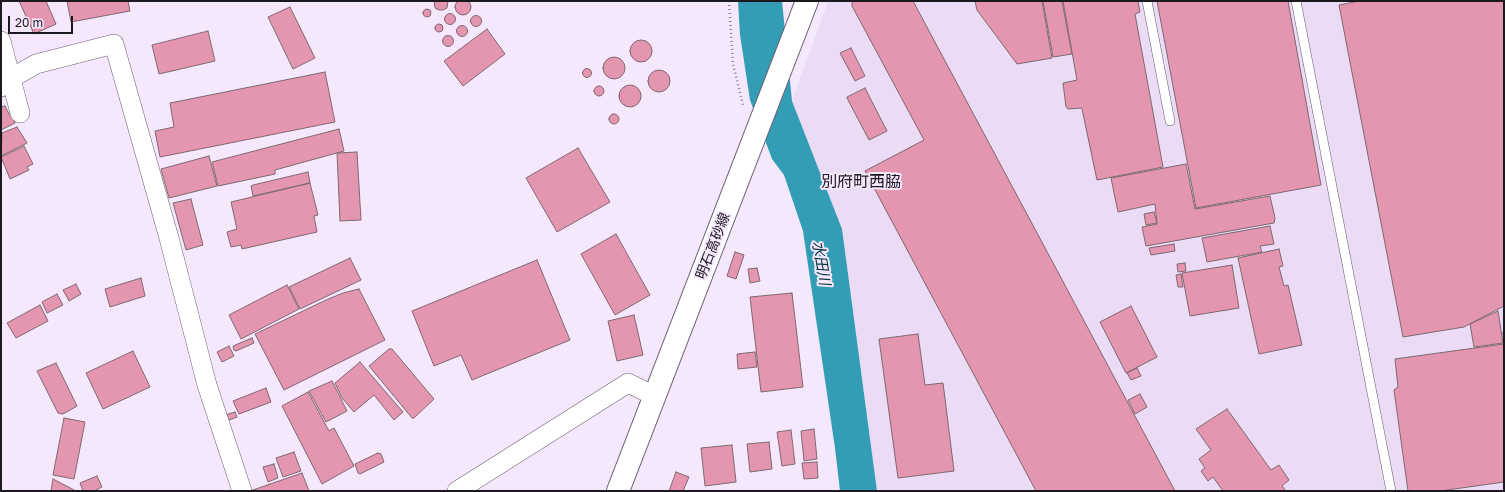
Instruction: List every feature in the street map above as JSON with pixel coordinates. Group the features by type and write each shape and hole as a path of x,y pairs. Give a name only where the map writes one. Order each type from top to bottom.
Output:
{"main road":[{"name":"明石高砂線","path":"618,491 807,1"}],"street":[{"path":"1,41 6,83 20,113"},
{"path":"6,83 36,64 114,44 169,238 207,385 242,491"},
{"path":"457,491 628,383 655,396"}],"lane":[{"path":"1147,1 1170,121"},
{"path":"1296,1 1391,491"}],"path":[{"path":"729,1 733,64 743,108"}],"shaded area":[{"path":"828,1 1504,1 1504,491 877,491 842,229 792,101"}],"water":[{"name":"水田川","path":"738,1 782,1 792,101 842,229 877,491 840,491 803,231 784,175 772,159 750,100 740,35"}],"building":[{"path":"463,-1 470,4 471,7 466,14 463,15 456,10 455,7 460,0"},
{"path":"19,1 46,1 56,24 34,34"},
{"path":"67,1 128,1 130,11 71,22"},
{"path":"434,1 448,1 447,8 439,10 435,8"},
{"path":"852,1 913,1 1175,491 1036,491 865,171 924,140 852,6"},
{"path":"975,1 1042,1 1052,58 1017,64 977,10"},
{"path":"1043,1 1062,1 1072,54 1053,57"},
{"path":"1063,1 1138,1 1140,12 1135,14 1163,167 1097,180 1082,109 1068,109 1066,107 1063,83 1077,80"},
{"path":"1157,1 1288,1 1321,185 1196,208"},
{"path":"1359,1 1504,1 1504,306 1464,327 1403,337 1339,5"},
{"path":"290,7 315,58 293,69 268,17"},
{"path":"425,9 429,9 431,13 429,17 425,17 423,15 423,11"},
{"path":"450,13 454,15 456,19 454,23 450,25 446,23 444,19 446,15"},
{"path":"476,15 480,17 482,21 480,25 476,27 472,25 470,21 472,17"},
{"path":"437,24 441,24 443,28 441,32 437,32 435,30 435,26"},
{"path":"462,25 466,27 468,31 466,35 462,37 458,35 456,31 458,27"},
{"path":"487,29 505,54 463,86 444,61"},
{"path":"208,31 215,61 159,74 152,45"},
{"path":"448,35 452,37 454,41 452,45 448,47 444,45 442,41 444,37"},
{"path":"641,40 649,43 652,51 649,59 641,62 633,59 630,51 633,43"},
{"path":"851,48 865,76 855,81 840,53"},
{"path":"614,57 622,60 625,68 622,76 614,79 606,76 603,68 606,60"},
{"path":"585,69 589,69 591,73 589,77 585,77 583,75 583,71"},
{"path":"659,70 667,73 670,81 667,89 659,92 651,89 648,81 651,73"},
{"path":"325,72 335,122 160,157 155,131 174,127 170,103"},
{"path":"626,85 634,85 641,92 641,100 634,107 626,107 619,100 619,92"},
{"path":"597,86 601,86 604,91 601,96 597,96 594,93 594,89"},
{"path":"865,88 887,131 869,140 847,98"},
{"path":"5,106 9,114 11,113 15,123 1,130 1,107"},
{"path":"612,114 616,114 618,115 618,123 612,124 609,121 609,117"},
{"path":"17,127 27,143 1,156 2,133"},
{"path":"339,129 344,151 275,170 275,174 218,186 212,162"},
{"path":"24,146 33,164 27,167 29,170 10,179 1,157"},
{"path":"578,148 610,202 557,232 526,178"},
{"path":"357,152 361,220 340,221 337,153"},
{"path":"209,156 217,186 169,198 161,169"},
{"path":"1186,164 1195,209 1270,196 1275,218 1274,223 1146,246 1142,227 1157,224 1155,204 1118,212 1111,178"},
{"path":"308,172 310,183 253,196 251,186 253,185"},
{"path":"310,183 318,215 314,216 317,232 242,249 241,245 231,247 227,232 237,229 231,202"},
{"path":"191,199 203,245 186,250 173,203"},
{"path":"1154,212 1157,223 1146,225 1144,214"},
{"path":"1270,226 1274,244 1260,246 1262,252 1207,262 1202,238"},
{"path":"616,234 650,295 615,315 581,254"},
{"path":"1174,244 1175,251 1151,255 1149,248"},
{"path":"1279,249 1283,266 1279,267 1284,286 1288,285 1302,345 1259,354 1238,258"},
{"path":"735,252 744,255 736,279 727,276"},
{"path":"350,258 361,280 300,309 289,287"},
{"path":"537,260 570,340 472,380 461,355 434,366 412,311"},
{"path":"1185,263 1186,271 1178,272 1177,264"},
{"path":"1232,265 1239,308 1190,316 1182,273"},
{"path":"757,268 760,281 750,283 748,269"},
{"path":"1181,274 1183,287 1178,287 1176,275"},
{"path":"141,278 145,296 110,307 105,289"},
{"path":"76,284 81,294 69,301 63,290"},
{"path":"287,285 299,309 241,339 229,315"},
{"path":"359,289 385,340 284,390 255,334 326,300 343,293"},
{"path":"792,293 803,387 761,392 750,297"},
{"path":"57,294 63,305 47,313 42,302"},
{"path":"40,305 48,321 16,338 7,323"},
{"path":"1131,306 1157,357 1126,373 1100,322"},
{"path":"1498,311 1503,343 1474,347 1470,324"},
{"path":"634,315 643,355 617,361 608,321"},
{"path":"918,334 925,385 943,383 954,471 898,478 879,339"},
{"path":"252,338 254,343 236,351 234,350 233,346"},
{"path":"1504,344 1504,482 1440,491 1408,491 1394,390 1398,387 1395,359"},
{"path":"229,346 234,356 222,362 217,352"},
{"path":"389,349 392,349 434,399 414,418 412,418 369,366"},
{"path":"133,351 150,387 103,409 86,373"},
{"path":"755,352 757,367 738,369 737,354"},
{"path":"360,362 403,412 394,420 374,395 354,412 342,398 335,383"},
{"path":"56,363 77,406 63,414 58,413 37,371"},
{"path":"1137,368 1141,376 1131,380 1127,373"},
{"path":"332,381 347,411 326,422 309,391"},
{"path":"266,388 271,402 239,414 233,401"},
{"path":"308,392 329,431 334,428 354,466 322,484 282,406"},
{"path":"1140,394 1147,407 1135,414 1128,400"},
{"path":"1227,409 1271,470 1279,465 1289,480 1282,486 1286,491 1223,491 1213,477 1208,481 1201,471 1205,468 1199,459 1211,450 1196,429"},
{"path":"235,412 237,417 224,422 222,416"},
{"path":"64,418 85,422 74,479 53,475"},
{"path":"814,429 817,459 804,461 801,431"},
{"path":"791,430 795,464 782,466 777,432"},
{"path":"769,442 772,469 750,472 747,444"},
{"path":"732,445 736,482 705,486 701,448"},
{"path":"294,452 301,471 283,477 276,458"},
{"path":"378,453 381,454 384,462 360,474 358,473 355,464"},
{"path":"817,462 818,478 804,479 802,463"},
{"path":"274,464 278,478 268,482 263,467"},
{"path":"676,472 689,477 683,491 669,491"},
{"path":"302,473 309,491 250,491"},
{"path":"97,476 102,487 94,491 83,491 80,483"},
{"path":"53,479 76,491 51,491"}],"district":[{"name":"別府町西脇","path":"861,182"}]}
